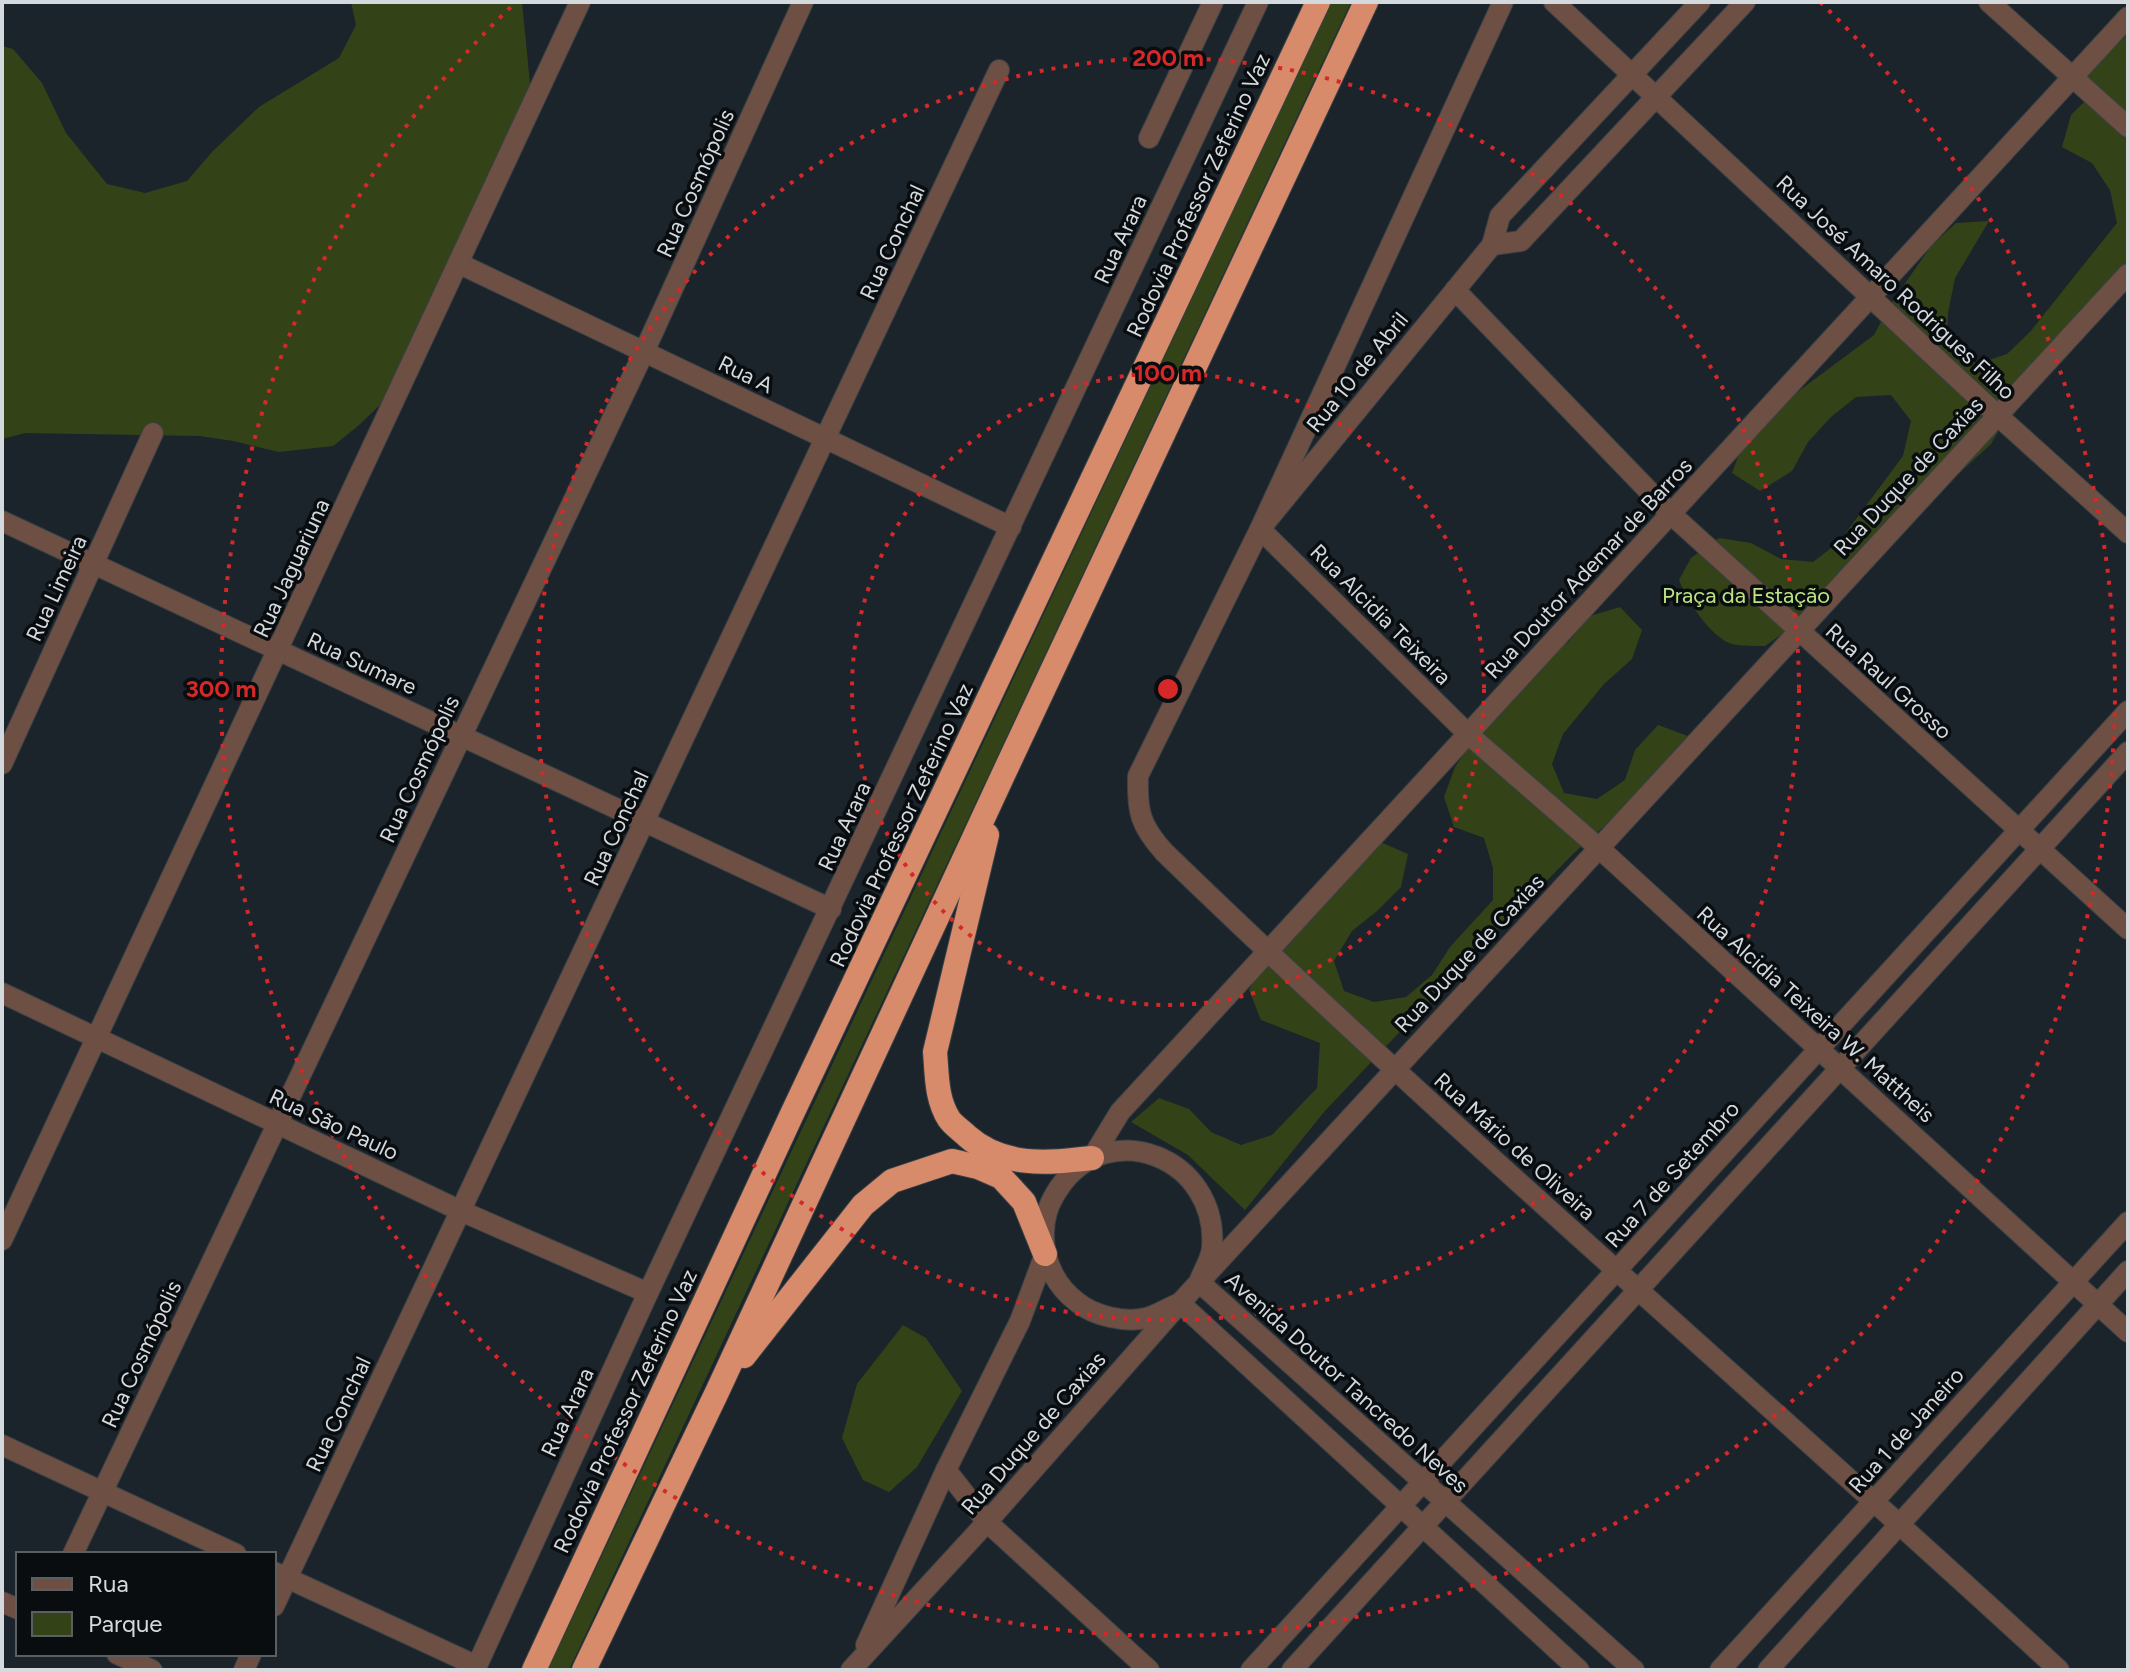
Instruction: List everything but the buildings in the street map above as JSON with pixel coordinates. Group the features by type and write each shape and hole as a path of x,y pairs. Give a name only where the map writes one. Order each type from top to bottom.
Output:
{"highway":[{"name":"Rodovia Professor Zeferino Vaz","path":"534,1670 792,1114 1318,2"},
{"path":"584,1670 718,1390 1366,2"},
{"path":"1004,773 935,1052 938,1089 949,1119 976,1144 1008,1159 1046,1163 1092,1158"},
{"path":"718,1390 863,1205 892,1181 952,1161 1001,1177 1024,1202 1045,1254"}],"street":[{"name":"Rua Jaguariuna","path":"2,1240 580,2"},
{"name":"Rua Cosmópolis","path":"74,1552 644,352 803,2"},
{"path":"1149,138 1213,2"},
{"name":"Rua Arara","path":"476,1668 648,1293 1258,2"},
{"path":"1260,529 1503,2"},
{"name":"Rua José Amaro Rodrigues Filho","path":"1554,2 2128,533"},
{"name":"Rua 10 de Abril","path":"1260,529 1492,245 1500,216 1700,2"},
{"path":"1492,245 1521,241 1745,2"},
{"path":"1989,2 2128,127"},
{"name":"Rua Doutor Ademar de Barros","path":"1092,1158 1120,1112 2128,17"},
{"name":"Rua Conchal","path":"276,1597 281,1575 461,1211 999,70"},
{"name":"Rua A","path":"460,264 1011,527"},
{"name":"Rua Duque de Caxias","path":"854,1667 1199,1282 2128,274"},
{"name":"Rua Raul Grosso","path":"1455,290 1671,514 2128,929"},
{"name":"Rua Limeira","path":"2,764 153,433"},
{"name":"Rua Sumare","path":"2,521 831,909"},
{"name":"Rua Alcidia Teixeira","path":"1260,529 1468,734"},
{"name":"Rua Mário de Oliveira","path":"1260,529 1138,776 1137,804 1144,830 1267,952 1393,1070 1875,1499 2059,1670"},
{"name":"Rua 7 de Setembro","path":"1251,1670 2128,711"},
{"name":"Rua Alcidia Teixeira W. Mattheis","path":"1468,734 1599,848 2128,1332"},
{"path":"1292,1670 2128,752"},
{"name":"Rua São Paulo","path":"2,993 461,1211 648,1293"},
{"name":"Avenida Doutor Tancredo Neves","path":"1092,1158 1116,1151 1142,1152 1170,1161 1195,1183 1210,1213 1212,1250 1199,1282 1634,1670"},
{"path":"1092,1158 1067,1176 1049,1203 1043,1226 1045,1254 1058,1283 1078,1304 1111,1318 1146,1318 1180,1303 1579,1670"},
{"name":"Rua 1 de Janeiro","path":"1720,1670 2128,1222"},
{"path":"854,1667 1020,1321 1045,1254"},
{"path":"1768,1670 2128,1271"},
{"path":"2,1445 232,1552"},
{"path":"946,1470 987,1522 1149,1670"},
{"path":"281,1575 476,1668"},
{"path":"121,1656 152,1670"}],"green space":[{"path":"351,2 522,2 531,94 384,401 333,446 279,452 200,436 25,433 2,439 2,46 13,49 42,83 66,133 107,184 145,193 187,181 259,107 339,58 356,25"},
{"path":"1331,2 1351,2 569,1670 548,1670"},
{"name":"Praça da Estação","path":"2128,33 2128,287 2011,409 1991,444 1792,627 1765,646 1736,645 1724,640 1701,617 1679,580 1691,558 1719,538 1751,543 1781,559 1813,562 1839,542 1903,456 1911,421 1891,395 1856,397 1831,417 1808,442 1792,471 1760,491 1732,473 1743,443 1788,399 1874,335 1890,305 1931,246 1956,223 1989,221 1955,278 1948,313 1947,346 1977,364 2007,354 2030,332 2117,223 2110,190 2092,163 2062,147 2071,115 2095,91 2082,78"},
{"path":"1620,607 1642,630 1632,659 1604,684 1563,734 1552,764 1564,793 1597,799 1625,780 1635,750 1658,725 1688,736 1608,823 1574,853 1446,983 1324,1112 1245,1210 1188,1155 1131,1122 1159,1098 1189,1109 1211,1132 1241,1145 1272,1135 1317,1088 1320,1043 1261,1020 1249,990 1266,960 1378,841 1408,854 1401,887 1352,931 1334,961 1344,991 1374,1002 1406,997 1432,975 1450,947 1493,900 1493,868 1484,838 1454,827 1444,797 1455,767 1473,740 1590,616"},
{"path":"903,1325 926,1338 962,1391 917,1467 889,1492 863,1480 842,1438 857,1384"}]}
